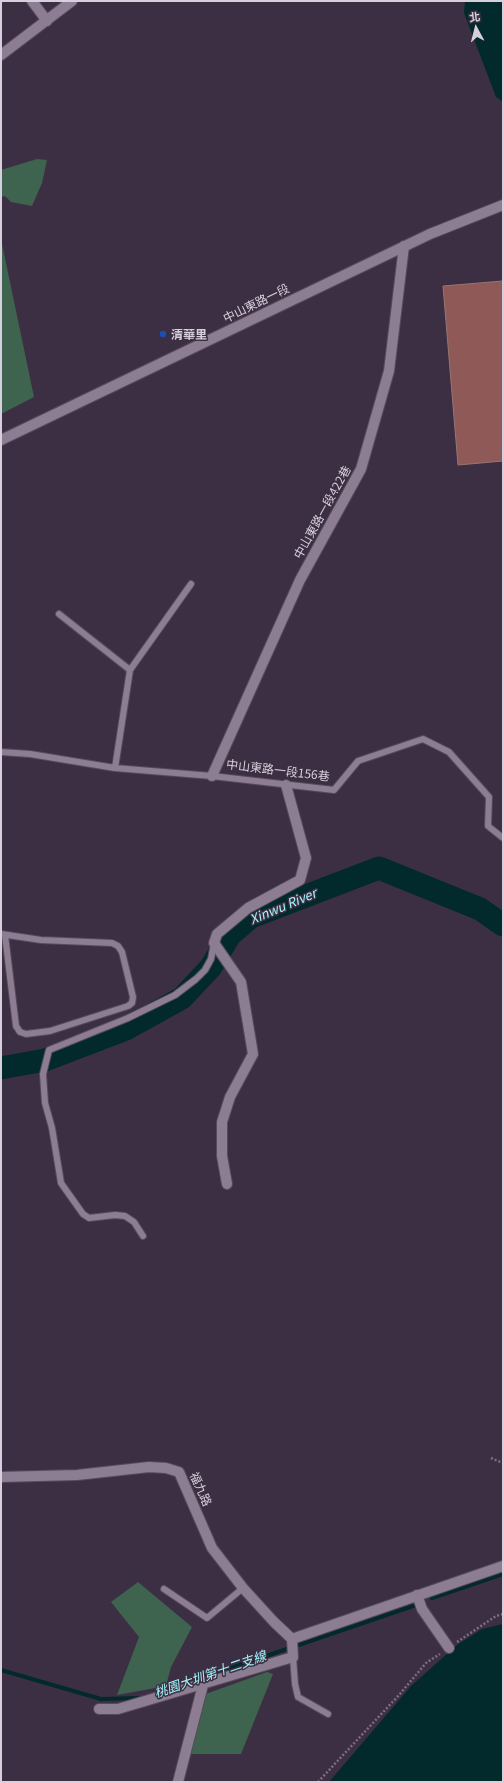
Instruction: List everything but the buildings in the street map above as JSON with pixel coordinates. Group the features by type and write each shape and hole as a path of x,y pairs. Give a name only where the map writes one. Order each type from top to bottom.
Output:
{"street":[{"path":"32,1 47,21"},
{"path":"1,55 72,1"},
{"name":"中山東路一段","path":"1,440 404,246 503,205"},
{"name":"中山東路一段422巷","path":"212,776 300,580 361,469 389,371 404,246"},
{"path":"227,1184 222,1156 222,1122 230,1097 253,1054 241,982 217,947 217,934 248,908 300,880 306,858 286,785"},
{"name":"福九路","path":"1,1477 77,1475 149,1466 166,1468 179,1472 212,1548 243,1588 274,1622 292,1639"},
{"path":"99,1709 118,1709 293,1658 292,1639 503,1566"},
{"path":"417,1595 422,1609 449,1648"},
{"path":"178,1782 203,1685"}],"lane":[{"path":"115,768 130,670 191,584"},
{"path":"60,614 130,670"},
{"name":"中山東路一段156巷","path":"1,752 30,754 115,768 212,776 334,790 358,761 423,739 449,752 489,797 488,826 503,838"},
{"path":"3,934 41,940 112,943 118,946 122,952 133,998 132,1003 128,1006 50,1031 26,1034 20,1032 16,1026 3,934"},
{"path":"143,1236 134,1222 125,1216 115,1215 89,1218 83,1214 61,1184 52,1128 45,1103 43,1074 49,1050 128,1018 174,995 196,979 205,970 217,947"},
{"path":"164,1589 207,1618 243,1588"},
{"path":"293,1658 295,1684 298,1697 328,1714"}],"path":[{"path":"491,1458 503,1463"},
{"path":"318,1782 399,1695 426,1663 496,1616 503,1614"}],"shaded area":[{"path":"465,1 503,1 503,102 496,97 464,13"},
{"path":"37,159 47,160 42,183 32,206 11,202 5,196 1,197 1,170"},
{"path":"1,239 34,397 1,414"},
{"path":"138,1582 192,1627 171,1667 166,1686 117,1695 139,1637 111,1602"},
{"path":"503,1624 503,1782 329,1782 411,1686 457,1645 482,1629"},
{"path":"267,1672 273,1674 241,1754 183,1754 200,1696"}],"waterway":[{"name":"Xinwu River","path":"1,1068 45,1060 126,1029 182,998 211,967 230,935 251,917 379,868 480,909 503,925"},
{"name":"桃園大圳第十二支線","path":"432,1598 503,1574"},
{"name":"桃園大圳第十二支線","path":"184,1684 416,1605"},
{"name":"桃園大圳第十二支線","path":"1,1670 101,1699 139,1698"}],"place":[{"name":"清華里","path":"163,334"}]}
